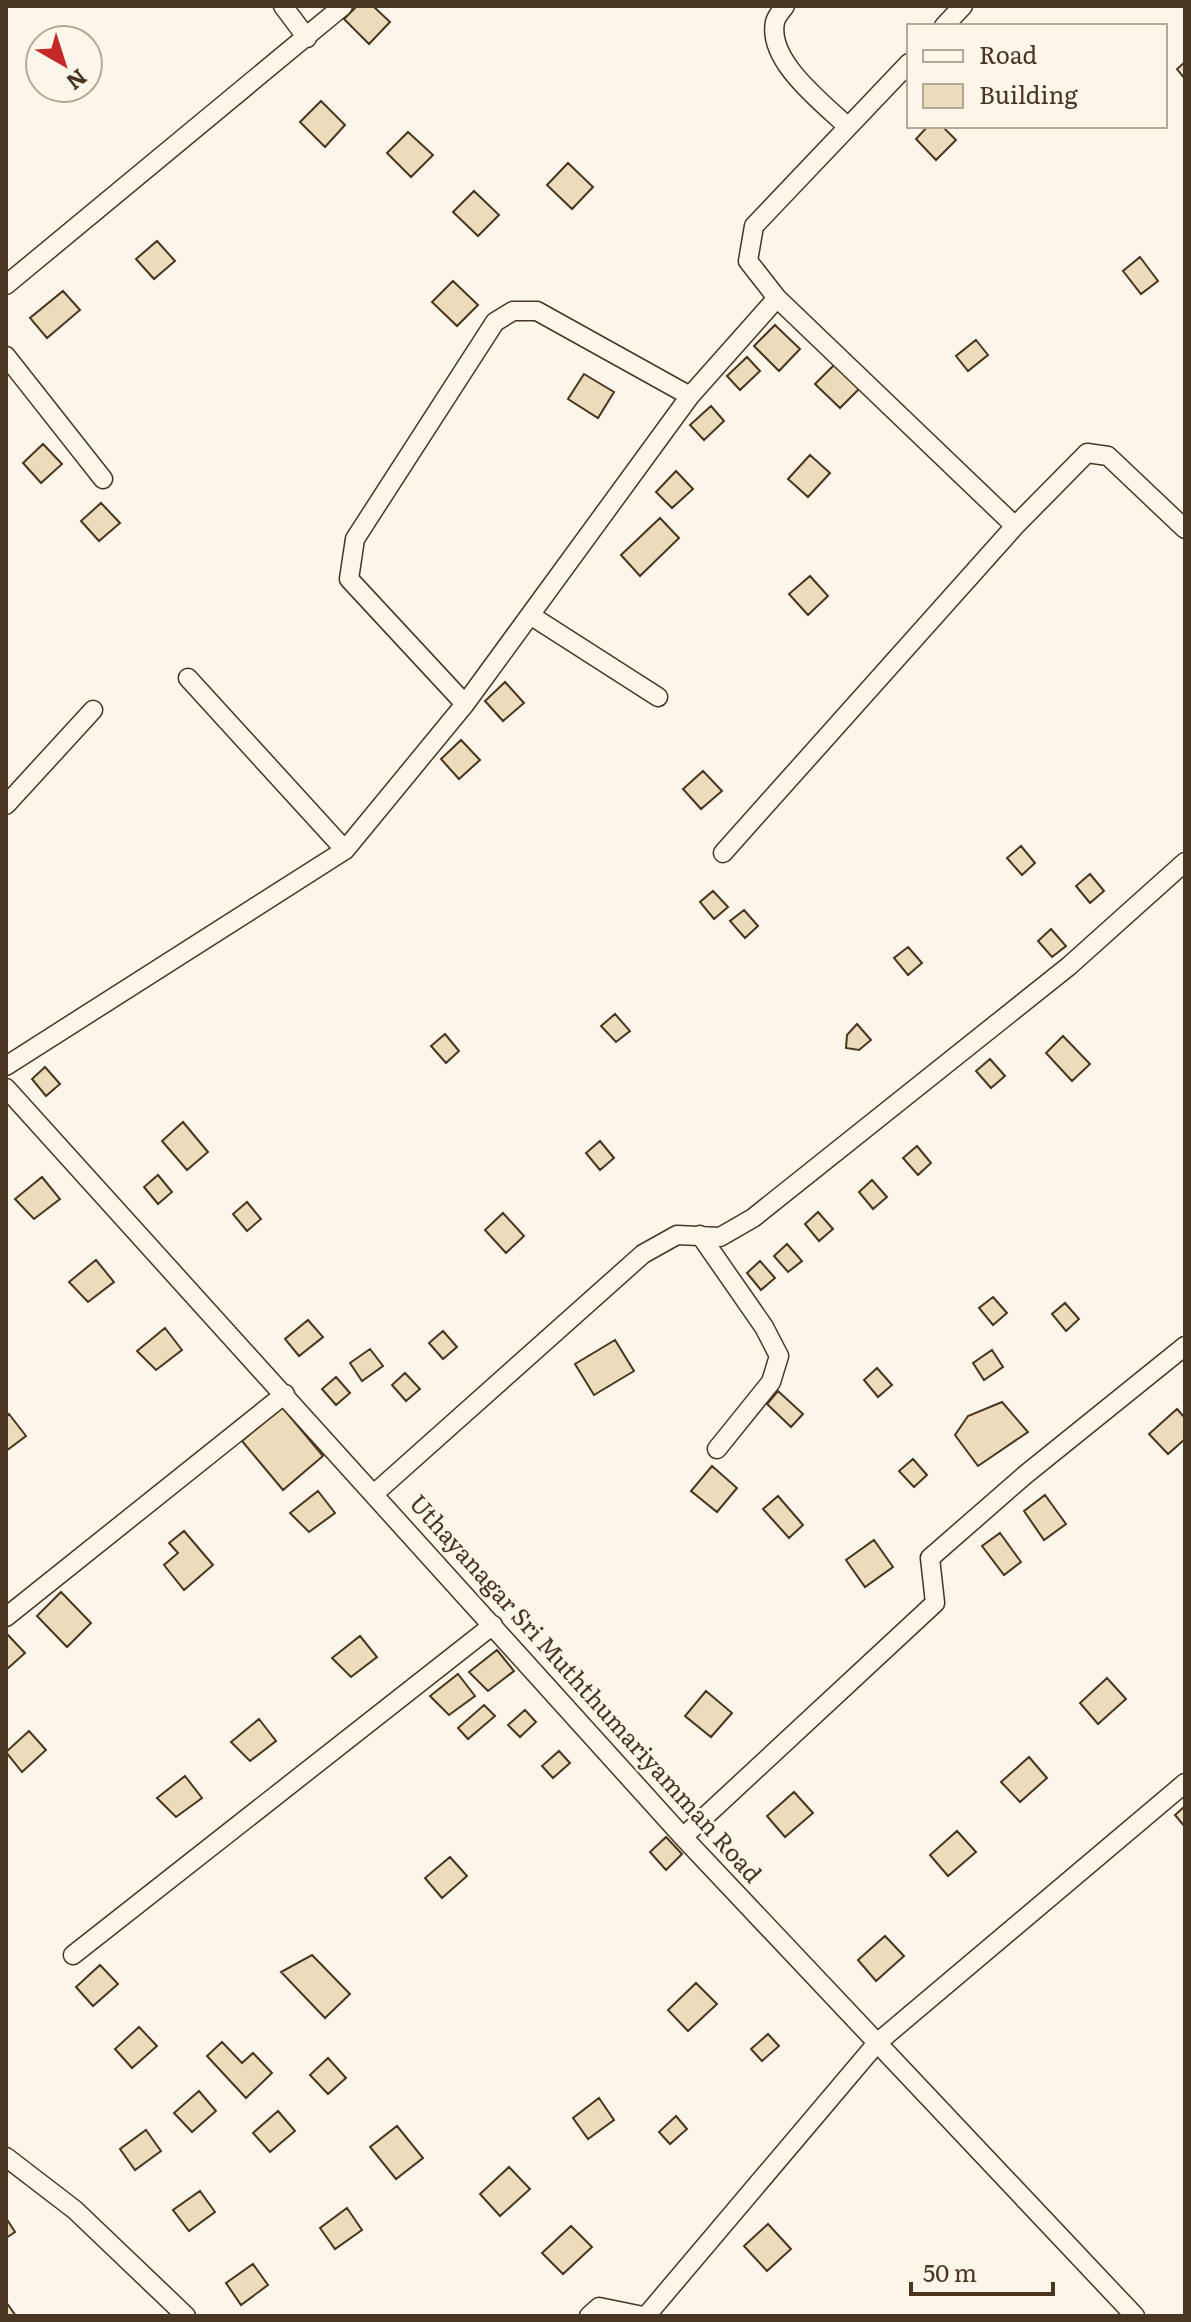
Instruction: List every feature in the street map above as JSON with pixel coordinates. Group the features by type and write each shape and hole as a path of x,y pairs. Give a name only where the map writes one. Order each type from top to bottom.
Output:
{"street":[{"path":"283,6 307,38"},
{"path":"6,285 343,6"},
{"path":"785,6 775,20 776,43 791,72 848,127"},
{"path":"946,24 963,6"},
{"path":"907,65 754,226 748,261 777,298 1015,526"},
{"path":"6,1066 345,850 465,704 690,396 777,298"},
{"path":"465,704 349,579 355,539 495,322 513,311 537,311 690,396"},
{"path":"6,356 103,479"},
{"path":"723,853 1015,526 1087,453 1108,456 1185,529"},
{"path":"530,615 658,697"},
{"path":"188,678 345,850"},
{"path":"6,805 93,710"},
{"path":"375,1493 643,1254 677,1235 720,1237 753,1218 1069,966 1185,862"},
{"name":"Uthayanagar Sri Muththumariyamman Road","path":"6,1088 683,1837 1135,2316"},
{"path":"700,1235 764,1327 779,1356 771,1382 717,1449"},
{"path":"683,1837 935,1603 930,1558 1025,1475 1185,1346"},
{"path":"6,1617 285,1394"},
{"path":"73,1955 493,1625"},
{"path":"589,2316 599,2307 645,2316 877,2043 1185,1783"},
{"path":"6,2157 75,2210 186,2316"}],"building":[{"path":"357,6 373,6 390,22 369,44 344,19"},
{"path":"1185,62 1185,79 1177,69"},
{"path":"321,101 345,125 325,147 300,122"},
{"path":"926,128 944,128 956,140 936,160 916,139"},
{"path":"408,132 433,155 411,177 387,153"},
{"path":"568,163 593,187 572,209 547,185"},
{"path":"474,191 499,215 478,236 453,212"},
{"path":"157,241 175,261 154,279 136,259"},
{"path":"1140,257 1158,281 1141,294 1123,271"},
{"path":"453,281 478,305 457,326 432,302"},
{"path":"63,291 80,310 47,338 30,318"},
{"path":"775,325 800,349 779,371 754,346"},
{"path":"976,340 988,355 968,371 956,356"},
{"path":"747,357 760,371 740,390 727,376"},
{"path":"836,363 861,387 840,408 815,384"},
{"path":"584,374 614,392 598,418 568,399"},
{"path":"711,406 724,421 704,440 690,425"},
{"path":"43,444 62,464 41,483 23,463"},
{"path":"810,455 830,473 808,497 788,479"},
{"path":"676,471 693,489 672,508 656,492"},
{"path":"101,503 120,523 99,541 81,521"},
{"path":"660,518 679,538 640,576 621,555"},
{"path":"810,576 828,596 808,615 789,594"},
{"path":"505,682 524,703 503,721 485,701"},
{"path":"461,740 480,760 459,779 441,759"},
{"path":"703,771 722,791 701,809 683,789"},
{"path":"1021,846 1035,863 1022,875 1007,858"},
{"path":"1090,874 1104,891 1090,903 1076,886"},
{"path":"713,891 728,907 714,919 700,902"},
{"path":"744,910 758,926 745,938 730,921"},
{"path":"1051,929 1066,946 1052,957 1038,941"},
{"path":"908,947 922,963 908,975 894,958"},
{"path":"615,1014 630,1031 616,1042 601,1026"},
{"path":"857,1024 871,1040 859,1050 846,1048 847,1035"},
{"path":"445,1034 459,1051 446,1063 431,1046"},
{"path":"1063,1036 1090,1064 1072,1081 1046,1053"},
{"path":"990,1059 1005,1076 991,1088 976,1071"},
{"path":"45,1067 60,1084 46,1096 32,1079"},
{"path":"183,1122 208,1152 187,1170 162,1141"},
{"path":"600,1141 614,1158 600,1170 586,1153"},
{"path":"917,1146 931,1163 918,1175 903,1158"},
{"path":"158,1175 172,1192 158,1204 144,1187"},
{"path":"42,1177 60,1199 34,1219 15,1199"},
{"path":"872,1180 887,1197 873,1209 859,1192"},
{"path":"247,1202 261,1219 247,1231 233,1214"},
{"path":"818,1212 833,1229 819,1241 805,1224"},
{"path":"503,1213 524,1236 506,1253 485,1230"},
{"path":"787,1244 802,1261 788,1272 774,1256"},
{"path":"96,1260 114,1282 88,1302 69,1282"},
{"path":"760,1261 775,1278 761,1290 747,1273"},
{"path":"993,1297 1007,1313 993,1325 979,1308"},
{"path":"1065,1303 1079,1319 1066,1331 1052,1314"},
{"path":"308,1320 323,1337 299,1356 285,1339"},
{"path":"165,1328 182,1350 156,1370 137,1351"},
{"path":"443,1331 457,1347 443,1359 429,1343"},
{"path":"615,1340 634,1371 594,1395 575,1364"},
{"path":"370,1349 383,1366 362,1381 350,1363"},
{"path":"992,1350 1003,1367 984,1380 973,1363"},
{"path":"877,1368 892,1385 878,1397 864,1380"},
{"path":"405,1373 420,1389 406,1401 392,1385"},
{"path":"336,1377 350,1393 336,1405 322,1389"},
{"path":"778,1391 803,1414 791,1427 767,1404"},
{"path":"1002,1402 1028,1432 978,1466 955,1435 968,1416"},
{"path":"282,1407 323,1456 283,1490 242,1441"},
{"path":"1177,1409 1185,1418 1185,1439 1168,1454 1149,1434"},
{"path":"9,1414 26,1436 6,1451 6,1417"},
{"path":"913,1459 927,1475 914,1487 899,1471"},
{"path":"712,1466 737,1488 717,1512 691,1491"},
{"path":"318,1491 335,1513 309,1532 290,1513"},
{"path":"1045,1495 1066,1524 1044,1540 1024,1511"},
{"path":"778,1496 803,1525 789,1538 763,1509"},
{"path":"184,1531 213,1565 184,1590 164,1565 178,1553 169,1543"},
{"path":"1000,1533 1021,1562 1004,1575 982,1546"},
{"path":"874,1540 893,1567 865,1587 846,1560"},
{"path":"61,1592 91,1623 67,1647 37,1616"},
{"path":"6,1635 25,1653 6,1670"},
{"path":"360,1636 377,1657 351,1677 332,1658"},
{"path":"497,1650 514,1671 488,1691 469,1672"},
{"path":"458,1674 475,1696 449,1715 430,1696"},
{"path":"1107,1678 1126,1699 1098,1724 1080,1703"},
{"path":"706,1691 732,1713 711,1737 685,1716"},
{"path":"484,1705 495,1716 468,1739 458,1728"},
{"path":"525,1710 536,1722 520,1737 508,1725"},
{"path":"259,1719 276,1741 250,1761 231,1742"},
{"path":"29,1731 46,1750 22,1772 6,1752"},
{"path":"559,1751 570,1763 553,1778 542,1766"},
{"path":"1029,1757 1047,1778 1020,1802 1001,1782"},
{"path":"185,1776 202,1798 176,1817 157,1798"},
{"path":"794,1792 813,1813 785,1837 767,1816"},
{"path":"1185,1806 1185,1827 1175,1815"},
{"path":"957,1831 976,1852 948,1876 930,1855"},
{"path":"666,1837 682,1854 666,1870 650,1852"},
{"path":"450,1857 467,1876 442,1898 425,1878"},
{"path":"885,1936 904,1956 876,1981 858,1960"},
{"path":"312,1955 350,1994 325,2018 281,1972"},
{"path":"100,1965 118,1984 93,2006 76,1987"},
{"path":"696,1983 717,2004 688,2031 668,2010"},
{"path":"139,2027 157,2046 132,2068 115,2049"},
{"path":"768,2034 779,2046 762,2061 751,2049"},
{"path":"222,2042 242,2063 253,2053 272,2073 246,2098 207,2056"},
{"path":"328,2058 346,2078 328,2094 310,2075"},
{"path":"199,2091 216,2111 192,2132 174,2113"},
{"path":"599,2098 614,2120 588,2139 573,2118"},
{"path":"278,2111 295,2131 270,2152 253,2133"},
{"path":"676,2116 687,2129 670,2144 659,2132"},
{"path":"397,2126 423,2158 396,2179 370,2147"},
{"path":"146,2130 161,2151 135,2170 120,2149"},
{"path":"509,2167 530,2189 500,2216 480,2194"},
{"path":"200,2191 215,2212 189,2231 173,2210"},
{"path":"347,2208 362,2230 335,2249 320,2228"},
{"path":"6,2218 15,2232 6,2238"},
{"path":"768,2224 791,2249 767,2271 744,2246"},
{"path":"571,2226 592,2247 563,2274 542,2253"},
{"path":"253,2264 268,2285 241,2305 226,2283"},
{"path":"6,2302 16,2316 6,2316"}]}
